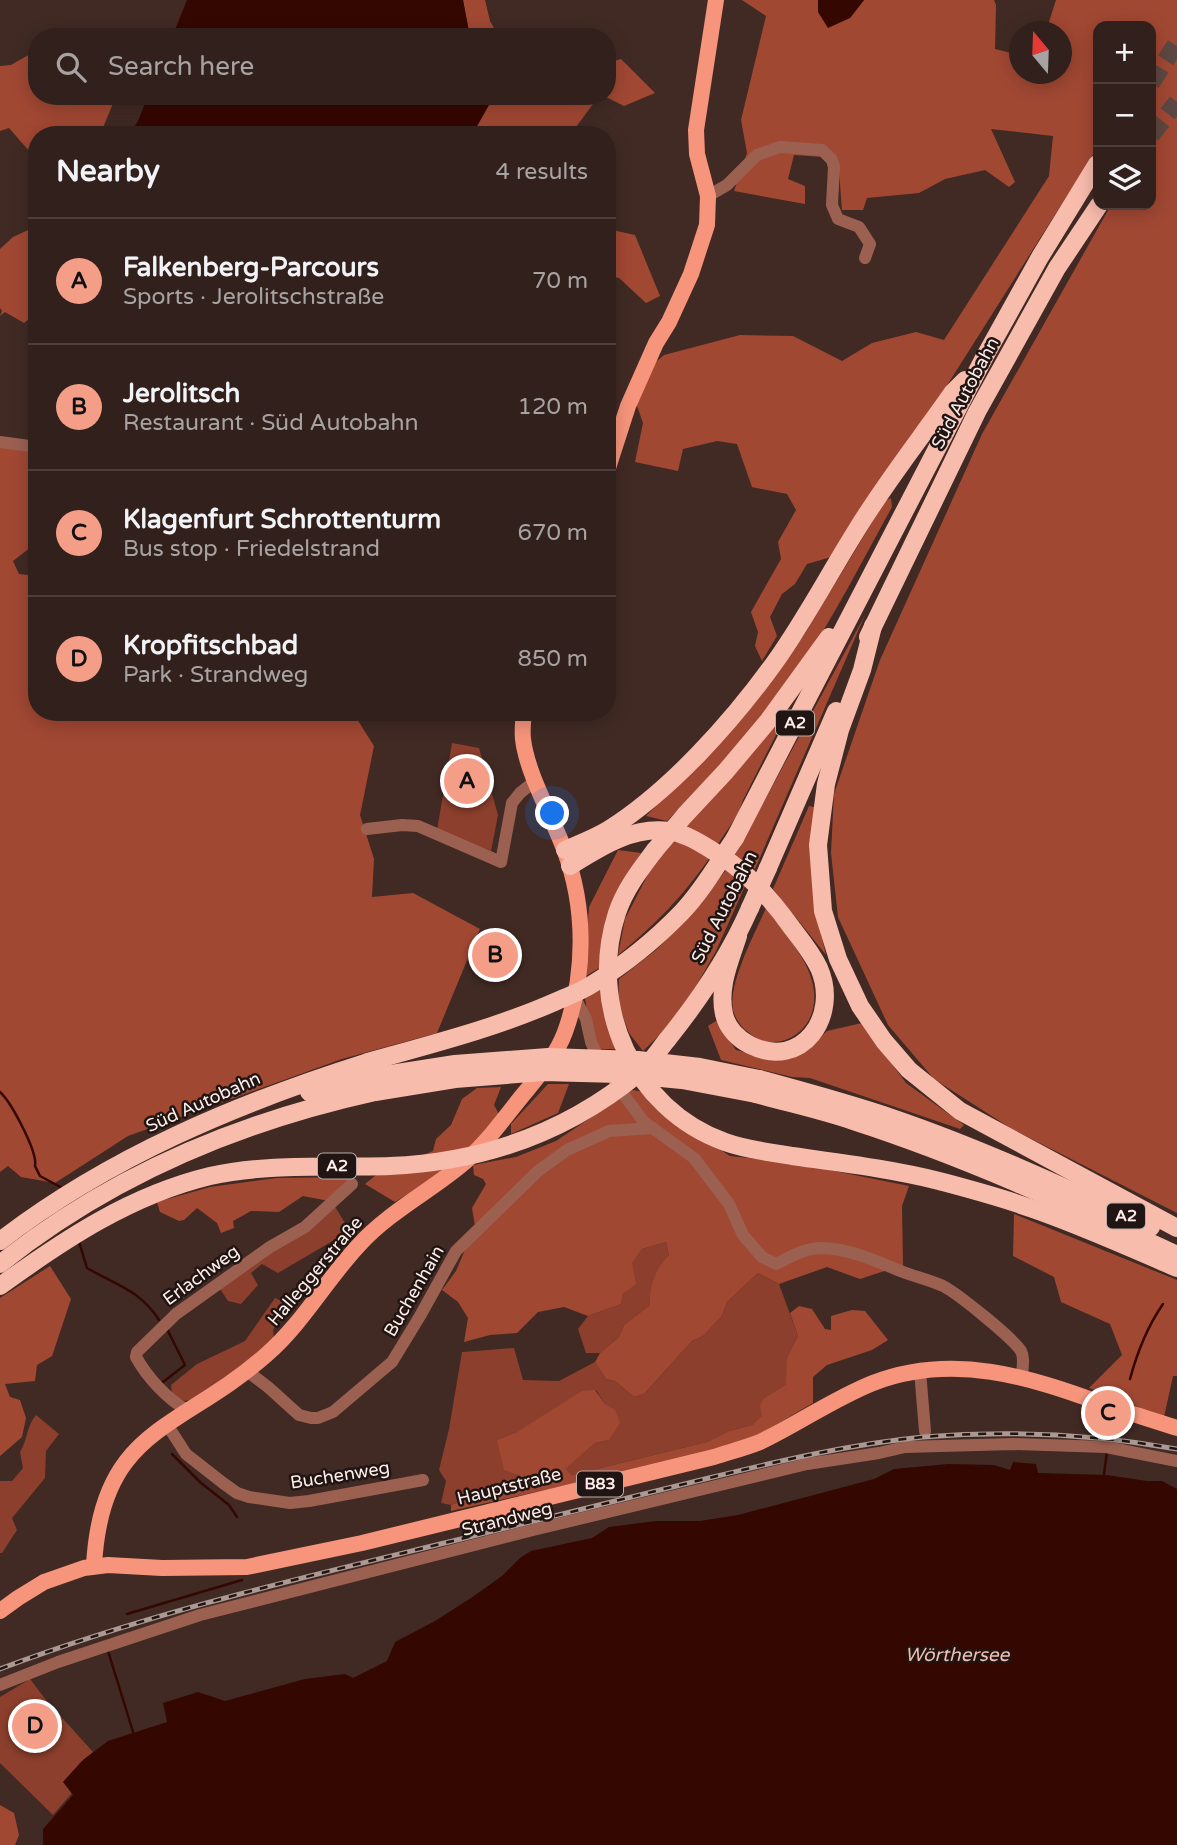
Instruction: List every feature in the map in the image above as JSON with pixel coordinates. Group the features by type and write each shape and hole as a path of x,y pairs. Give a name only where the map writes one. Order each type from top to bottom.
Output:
{"highway":[{"name":"Süd Autobahn","path":"0,1241 64,1195 192,1128 328,1074 372,1077 588,987 646,946 684,910 735,838 985,356 1040,257 1093,171"},
{"name":"Süd Autobahn","path":"0,1286 97,1221 154,1193 180,1184 212,1176 262,1169 424,1164 479,1155 515,1144 563,1123 595,1105 641,1071 695,1006 738,936 873,626 943,480 1003,364 1095,210"},
{"path":"567,858 646,804 715,735 774,662 883,490 953,392 985,356"},
{"path":"854,608 768,721 654,850 627,890 617,912 607,968 610,1003 620,1039 635,1070 667,1108 684,1121 723,1142 751,1150 935,1180 1031,1208 1177,1268"},
{"path":"873,626 826,784 818,845 823,911 838,959 860,1006 884,1041 909,1070 960,1111 1016,1142 1079,1185 1177,1228"},
{"path":"567,858 624,836 670,831 698,842 736,867 782,914 810,952 824,981 824,1011 820,1023 807,1040 792,1049 761,1051 741,1041 724,1016 723,985 738,936"},
{"name":"A2","path":"0,1264 85,1205 159,1165 232,1133 306,1108 372,1077 455,1064 548,1057 700,1067 924,1145 1013,1180 1177,1255"},
{"name":"A2","path":"757,1086 891,1118 1079,1185 1177,1239"}],"main road":[{"path":"616,443 628,406 691,274 707,225 708,196 697,154 696,130 716,0"},
{"name":"Halleggerstraße","path":"94,1566 101,1513 112,1483 135,1449 166,1423 247,1371 285,1338 345,1260 371,1232 459,1167 485,1143 559,1045 566,1031 580,969 581,933 577,895 567,858 536,781 523,739 524,721"},
{"name":"Hauptstraße","path":"0,1611 44,1582 94,1566 183,1569 247,1567 362,1543 714,1457 760,1441 874,1383 903,1374 942,1369 973,1369 1022,1377"},
{"name":"B83","path":"1022,1377 1177,1428"}],"street":[{"path":"708,196 727,185 757,155 780,146 822,150 832,160 834,167 832,205 838,219 859,227 870,244 865,258"},
{"path":"0,442 28,446"},
{"path":"367,829 418,826 501,862 512,803 536,781"},
{"path":"574,996 586,1019 599,1061 636,1112 694,1158 729,1204 743,1235 761,1258 776,1264 798,1253 818,1248 842,1250 869,1257 945,1287 1017,1346 1023,1355 1022,1377"},
{"name":"Buchenhain","path":"247,1371 299,1415 317,1418 332,1412 392,1362 456,1251 538,1171 567,1150 609,1131 653,1128"},
{"name":"Erlachweg","path":"187,1410 155,1382 138,1361 137,1352 176,1314 270,1247 305,1227 352,1184"},
{"path":"920,1371 925,1431"},
{"name":"Buchenweg","path":"166,1423 186,1454 237,1493 249,1497 290,1503 423,1480"},
{"name":"Strandweg","path":"0,1685 69,1657 201,1615 533,1530 807,1464 905,1447 1013,1444 1106,1447 1177,1461"}],"shaded area":[{"path":"463,0 485,0 494,28 468,28"},
{"path":"742,0 818,0 818,12 850,18 864,0 994,0 995,49 1009,52 1009,84 1072,84 1072,21 1049,21 1056,0 1177,0 1177,1213 1012,1129 934,1079 888,1025 838,917 831,853 834,794 880,660 982,434 1108,210 1156,210 1156,21 1093,21 1093,155 939,398 831,557 807,564 795,584 782,594 770,617 777,636 762,661 755,646 758,632 751,612 781,559 778,542 796,510 787,494 752,487 737,444 717,441 683,449 678,471 635,462 643,423 635,400 651,366 664,355 740,335 793,336 842,361 872,343 916,332 944,340 1049,176 1053,136 991,129 1015,182 1009,187 985,170 945,179 919,193 867,198 863,210 842,210 838,158 794,155 788,179 805,186 805,204 734,191 747,153 741,120 766,16"},
{"path":"28,55 28,105 112,105 104,126 28,126 28,150 9,128 0,131 0,66 11,65"},
{"path":"621,59 655,93 624,106 616,102 616,60"},
{"path":"489,105 592,105 577,126 477,126"},
{"path":"28,230 28,320 24,323 5,312 0,316 0,249 13,237"},
{"path":"616,231 635,235 660,296 646,303 616,278"},
{"path":"0,447 28,452 28,549 13,561 19,574 28,575 28,721 358,721 374,746 360,815 374,859 372,897 413,893 480,929 437,1033 342,1059 128,1136 55,1183 21,1177 8,1166 0,1172"},
{"path":"891,498 892,507 842,599 785,688 728,756 667,821 646,816 719,743 804,635 885,501"},
{"path":"865,615 755,869 735,855"},
{"path":"787,713 738,814 718,844 685,828"},
{"path":"452,743 479,748 498,815 491,851 437,830"},
{"path":"809,806 814,807 811,863 816,913 826,955 773,889"},
{"path":"672,842 691,844 711,856 668,909 618,955 625,919 658,855"},
{"path":"618,850 641,853 614,901 601,967 584,977 589,907"},
{"path":"726,870 745,886 716,951 692,993 668,1027 643,1051 629,1033 618,1003 619,979 656,950 690,916"},
{"path":"766,908 804,962 814,990 813,1009 806,1025 792,1037 772,1042 759,1040 745,1030 733,1010 734,986 738,972"},
{"path":"603,988 618,1049 597,1049 589,1023 585,998"},
{"path":"716,1021 736,1050 757,1055 806,1051 827,1031 862,1023 906,1083 964,1125 960,1129 810,1078 792,1077 721,1060 708,1026"},
{"path":"548,1084 569,1084 558,1113 511,1134 511,1124"},
{"path":"501,1087 494,1105 501,1118 447,1170 395,1202 365,1184 376,1175 433,1151 436,1139 451,1125 462,1099 477,1088"},
{"path":"632,1090 645,1092 661,1111 730,1156 795,1163 909,1186 902,1206 903,1265 860,1279 827,1267 779,1284 758,1273 727,1302 722,1316 703,1336 692,1341 644,1394 634,1397 615,1381 606,1379 595,1362 600,1353 619,1337 624,1325 650,1305 654,1278 669,1255 666,1242 642,1249 632,1263 636,1284 623,1294 621,1304 588,1316 564,1307 538,1312 517,1333 490,1335 464,1342 468,1318 458,1302 442,1290 456,1271 475,1226 472,1208 486,1184 483,1179 474,1175 473,1165 516,1157 556,1141"},
{"path":"354,1177 329,1201 303,1196 279,1212 251,1211 233,1221 234,1228 221,1233 217,1223 197,1208 184,1220 179,1221 160,1212 157,1202 210,1187 277,1178"},
{"path":"334,1205 345,1223 341,1236 278,1273 262,1264 251,1273 258,1285 241,1304 228,1301 219,1287"},
{"path":"1014,1214 1177,1280 1177,1376 1173,1376 1164,1417 1089,1388 1122,1355 1110,1324 1061,1302 1054,1277 1013,1256"},
{"path":"666,1242 669,1255 650,1305 624,1325 619,1337 600,1353 586,1353 578,1329 588,1316 621,1304 623,1294 635,1284 631,1263 642,1249"},
{"path":"50,1266 71,1299 52,1356 37,1365 35,1381 5,1384 10,1397 20,1400 26,1418 22,1437 0,1456 0,1298"},
{"path":"758,1273 779,1284 798,1336 787,1357 787,1385 764,1398 763,1416 752,1425 729,1431 707,1442 572,1475 564,1469 595,1443 609,1440 605,1404 596,1390 497,1440 519,1474 513,1487 495,1489 451,1505 441,1503 446,1481 439,1470 462,1352 514,1348 523,1380 559,1381 595,1362 606,1379 615,1381 634,1397 644,1394 692,1341 703,1336 722,1316 727,1302"},
{"path":"275,1298 288,1304 273,1330 274,1340 250,1363 195,1399 184,1401 172,1394 171,1385 197,1364 245,1341"},
{"path":"799,1306 812,1309 825,1329 831,1330 831,1316 852,1310 865,1311 888,1340 872,1350 827,1365 813,1377 813,1403 762,1433 709,1453 451,1511 451,1505 495,1489 513,1487 519,1475 504,1470 497,1440 517,1432 582,1391 595,1390 605,1404 615,1410 620,1423 609,1440 595,1443 565,1469 572,1475 707,1442 729,1431 752,1425 762,1416 760,1406 764,1398 786,1385 787,1357 798,1336 790,1313"},
{"path":"36,1415 59,1434 46,1451 45,1478 12,1518 17,1530 0,1553 0,1481 12,1481 23,1468 20,1452"},
{"path":"30,1679 93,1752 64,1781 72,1793 53,1815 0,1763 0,1697"},
{"path":"0,1805 14,1813 19,1835 15,1845 0,1845"}],"water":[{"path":"187,0 463,0 468,28 176,28"},
{"path":"818,0 864,0 850,18 828,28 818,12"},
{"path":"144,105 489,105 477,126 135,126"},
{"name":"Wörthersee","path":"1013,1462 1036,1464 1038,1473 1107,1475 1162,1481 1177,1489 1177,1845 43,1845 43,1829 73,1795 63,1782 83,1760 108,1741 167,1722 163,1703 198,1692 225,1701 305,1679 345,1674 353,1678 387,1661 395,1642 471,1598 531,1551 592,1538 609,1527 656,1521 700,1521 738,1515 874,1479 894,1469 948,1464 994,1465 1010,1470"}],"waterway":[{"path":"0,1092 23,1128 40,1176 64,1189"},
{"path":"79,1242 87,1268 136,1295 159,1320"},
{"path":"1130,1379 1143,1340 1163,1304"},
{"path":"163,1382 185,1365 167,1329"},
{"path":"1104,1474 1107,1452"},
{"path":"172,1454 201,1483 229,1505 237,1517"},
{"path":"127,1614 242,1580"},
{"path":"108,1651 134,1735"}],"tunnel":[{"path":"1156,75 1177,43"},
{"path":"1156,129 1177,102"}],"railway":[{"path":"0,1669 117,1629 235,1595 788,1459 896,1440 955,1435 1082,1437 1177,1449"}],"place":[{"name":"Falkenberg-Parcours","path":"467,781"},
{"name":"Jerolitsch","path":"495,955"},
{"name":"Klagenfurt Schrottenturm","path":"1108,1413"},
{"name":"Kropfitschbad","path":"35,1726"}]}
